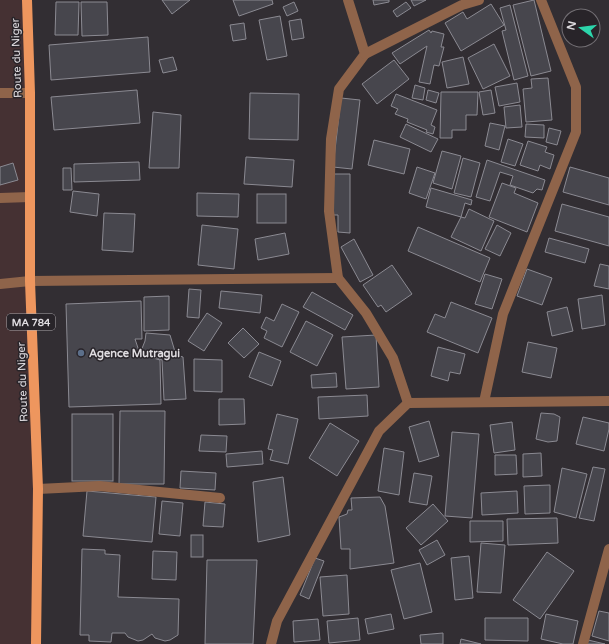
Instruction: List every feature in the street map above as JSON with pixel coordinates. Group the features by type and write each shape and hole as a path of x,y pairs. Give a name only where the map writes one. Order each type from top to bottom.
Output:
{"main road":[{"name":"Route du Niger","path":"27,0 30,93 30,281 38,489 36,644"}],"street":[{"path":"348,0 365,54"},
{"path":"408,403 393,358 366,313 338,278 329,211 331,139 339,89 365,54 462,6 479,0"},
{"path":"484,402 503,314 576,132 576,87 541,0"},
{"path":"0,94 30,93"},
{"path":"0,198 30,197"},
{"path":"0,284 30,281 338,278"},
{"path":"271,644 277,620 379,432 408,403 609,401"},
{"path":"38,489 99,486 220,498"},
{"path":"583,644 609,549"}],"shaded area":[{"path":"0,0 27,0 36,644 0,644"}],"building":[{"path":"162,0 190,0 172,14"},
{"path":"233,0 272,0 273,4 239,16"},
{"path":"373,0 389,0 389,2 374,5"},
{"path":"411,0 426,0 414,6"},
{"path":"534,0 551,71 531,76 513,5"},
{"path":"56,2 79,2 78,35 55,35"},
{"path":"81,2 107,2 108,35 82,36"},
{"path":"294,2 298,11 287,16 283,7"},
{"path":"406,2 411,8 397,17 393,11"},
{"path":"491,4 504,25 461,51 445,23 463,12 467,19"},
{"path":"510,5 528,76 514,80 502,31 506,30 500,8"},
{"path":"280,16 287,56 267,60 259,20"},
{"path":"301,19 304,38 292,40 289,21"},
{"path":"244,23 246,39 233,41 230,25"},
{"path":"429,30 431,33 432,31 444,34 441,47 444,47 439,66 434,65 430,84 419,82 427,46 400,64 392,53"},
{"path":"148,37 150,72 51,80 49,45"},
{"path":"494,44 510,76 483,89 468,58"},
{"path":"173,57 177,70 163,73 159,60"},
{"path":"463,57 469,84 447,88 442,62"},
{"path":"394,60 409,79 377,104 362,84"},
{"path":"548,78 552,120 526,122 523,89 532,88 531,79"},
{"path":"517,83 520,102 499,106 495,87"},
{"path":"415,85 425,88 423,100 412,98"},
{"path":"137,90 140,123 54,130 51,97"},
{"path":"428,90 439,93 436,103 426,100"},
{"path":"491,90 495,113 483,115 479,92"},
{"path":"441,92 478,92 477,115 466,115 466,130 452,130 452,138 440,138"},
{"path":"250,93 299,94 298,140 249,139"},
{"path":"396,94 437,110 431,125 435,127 433,134 407,122 408,119 395,114 398,109 391,106"},
{"path":"341,98 360,100 352,169 333,167"},
{"path":"520,105 522,127 506,128 504,107"},
{"path":"153,112 181,115 179,168 149,168"},
{"path":"490,123 505,126 499,150 485,146"},
{"path":"406,124 438,139 431,152 400,137"},
{"path":"526,124 544,125 544,138 525,137"},
{"path":"549,128 561,131 557,145 546,142"},
{"path":"508,139 523,144 515,166 501,162"},
{"path":"374,140 410,149 404,174 368,165"},
{"path":"528,141 547,147 545,152 554,155 550,169 540,165 538,171 520,165"},
{"path":"442,151 461,156 452,189 433,183"},
{"path":"246,157 294,160 292,187 244,184"},
{"path":"463,158 480,163 471,197 454,193"},
{"path":"487,160 545,180 542,190 537,189 533,193 510,185 513,176 500,172 490,201 476,197"},
{"path":"139,162 140,180 74,182 74,164"},
{"path":"13,163 18,180 0,185 0,167"},
{"path":"417,167 435,173 426,199 409,193"},
{"path":"570,167 609,178 609,205 563,192"},
{"path":"63,168 71,168 72,190 63,190"},
{"path":"332,174 350,174 350,233 338,232 338,215 333,215"},
{"path":"502,183 516,188 514,193 538,203 527,232 489,217"},
{"path":"431,188 472,200 471,205 465,203 461,217 426,207"},
{"path":"73,191 99,194 97,216 70,212"},
{"path":"197,193 239,194 238,217 197,216"},
{"path":"257,194 286,194 286,223 257,223"},
{"path":"562,204 609,217 609,246 555,231"},
{"path":"469,209 494,221 481,251 451,237 461,217 465,218"},
{"path":"104,213 135,214 133,252 102,250"},
{"path":"202,225 238,229 234,269 198,265"},
{"path":"497,225 511,233 500,256 485,249"},
{"path":"418,227 490,258 480,282 408,251"},
{"path":"285,233 289,254 258,260 255,239"},
{"path":"549,238 589,249 585,263 545,252"},
{"path":"354,239 373,275 360,282 341,247"},
{"path":"600,264 609,266 609,289 594,286"},
{"path":"392,265 412,294 386,312 381,305 378,307 363,285"},
{"path":"527,269 552,278 542,305 517,296"},
{"path":"485,274 502,279 492,309 475,304"},
{"path":"189,289 201,290 199,318 187,317"},
{"path":"221,291 262,295 260,313 219,308"},
{"path":"312,292 353,315 345,330 303,307"},
{"path":"602,295 605,325 582,329 578,299"},
{"path":"169,296 169,330 144,331 144,297"},
{"path":"141,301 142,339 135,339 140,354 160,360 161,404 69,407 66,304"},
{"path":"451,302 492,318 478,353 427,332 435,314 445,318"},
{"path":"282,304 299,312 282,347 264,338 267,331 261,328 266,317 274,321"},
{"path":"567,307 573,331 552,336 547,312"},
{"path":"207,313 222,323 204,351 188,341"},
{"path":"306,321 333,335 317,366 290,352"},
{"path":"243,328 259,344 244,358 228,343"},
{"path":"146,333 170,335 176,355 183,357 186,399 164,400 162,360 141,351"},
{"path":"376,335 379,387 346,389 342,337"},
{"path":"528,342 557,348 551,378 522,372"},
{"path":"438,347 465,354 460,374 450,372 448,381 431,376"},
{"path":"259,352 281,361 272,386 249,377"},
{"path":"194,359 222,360 222,392 194,391"},
{"path":"336,373 337,387 312,388 311,375"},
{"path":"367,395 368,416 319,419 318,397"},
{"path":"219,399 244,399 245,424 219,425"},
{"path":"120,411 165,411 164,484 119,484"},
{"path":"541,413 554,414 560,417 557,441 548,442 536,439"},
{"path":"72,414 113,414 113,481 72,481"},
{"path":"277,414 298,419 288,464 270,460 273,450 268,449"},
{"path":"583,417 609,423 604,451 576,444"},
{"path":"429,421 439,456 419,462 409,427"},
{"path":"512,422 515,450 494,453 490,425"},
{"path":"330,423 359,441 337,476 309,458"},
{"path":"452,432 479,434 472,518 445,516"},
{"path":"201,435 227,436 226,452 199,451"},
{"path":"384,448 404,452 399,495 378,491"},
{"path":"262,451 263,464 227,467 226,454"},
{"path":"541,453 542,476 523,477 523,454"},
{"path":"495,455 516,455 517,474 495,475"},
{"path":"593,467 605,469 594,521 579,518"},
{"path":"562,468 587,474 576,518 554,512"},
{"path":"181,471 216,473 215,490 180,488"},
{"path":"414,473 432,476 427,505 409,502"},
{"path":"283,477 290,535 258,542 253,482"},
{"path":"550,485 550,513 525,514 524,486"},
{"path":"87,491 156,497 152,542 83,536"},
{"path":"517,491 518,513 482,515 481,493"},
{"path":"380,497 385,506 394,563 350,569 350,549 341,549 339,517 347,514 348,510 352,510 351,498"},
{"path":"162,501 183,503 180,536 159,534"},
{"path":"205,502 225,504 223,527 203,526"},
{"path":"433,504 448,521 421,545 406,528"},
{"path":"557,518 558,543 508,545 507,519"},
{"path":"470,521 503,521 503,541 470,542"},
{"path":"191,535 203,535 203,557 191,557"},
{"path":"437,540 445,555 427,565 419,550"},
{"path":"481,543 505,545 501,593 477,592"},
{"path":"82,549 105,550 105,554 120,555 118,597 179,599 178,635 165,641 155,638 152,634 143,640 138,641 128,637 125,633 112,633 111,642 89,641 89,635 80,635"},
{"path":"153,551 177,552 176,580 152,579"},
{"path":"547,552 574,571 540,619 513,600"},
{"path":"469,556 473,598 455,600 451,558"},
{"path":"315,558 324,561 309,599 300,595"},
{"path":"207,560 257,560 253,644 205,644"},
{"path":"420,563 432,612 404,619 391,570"},
{"path":"347,575 349,614 323,616 320,577"},
{"path":"599,611 609,613 609,641 592,636"},
{"path":"391,614 394,629 368,634 365,619"},
{"path":"546,614 578,621 573,644 563,644 541,639"},
{"path":"358,618 360,640 329,643 327,621"},
{"path":"485,618 528,618 528,641 485,640"},
{"path":"318,619 320,640 294,642 293,621"},
{"path":"443,633 443,644 421,644 420,635"},
{"path":"461,639 481,644 460,644"},
{"path":"588,640 605,644 587,644"}],"place":[{"name":"Agence Mutragui","path":"81,353"}]}
